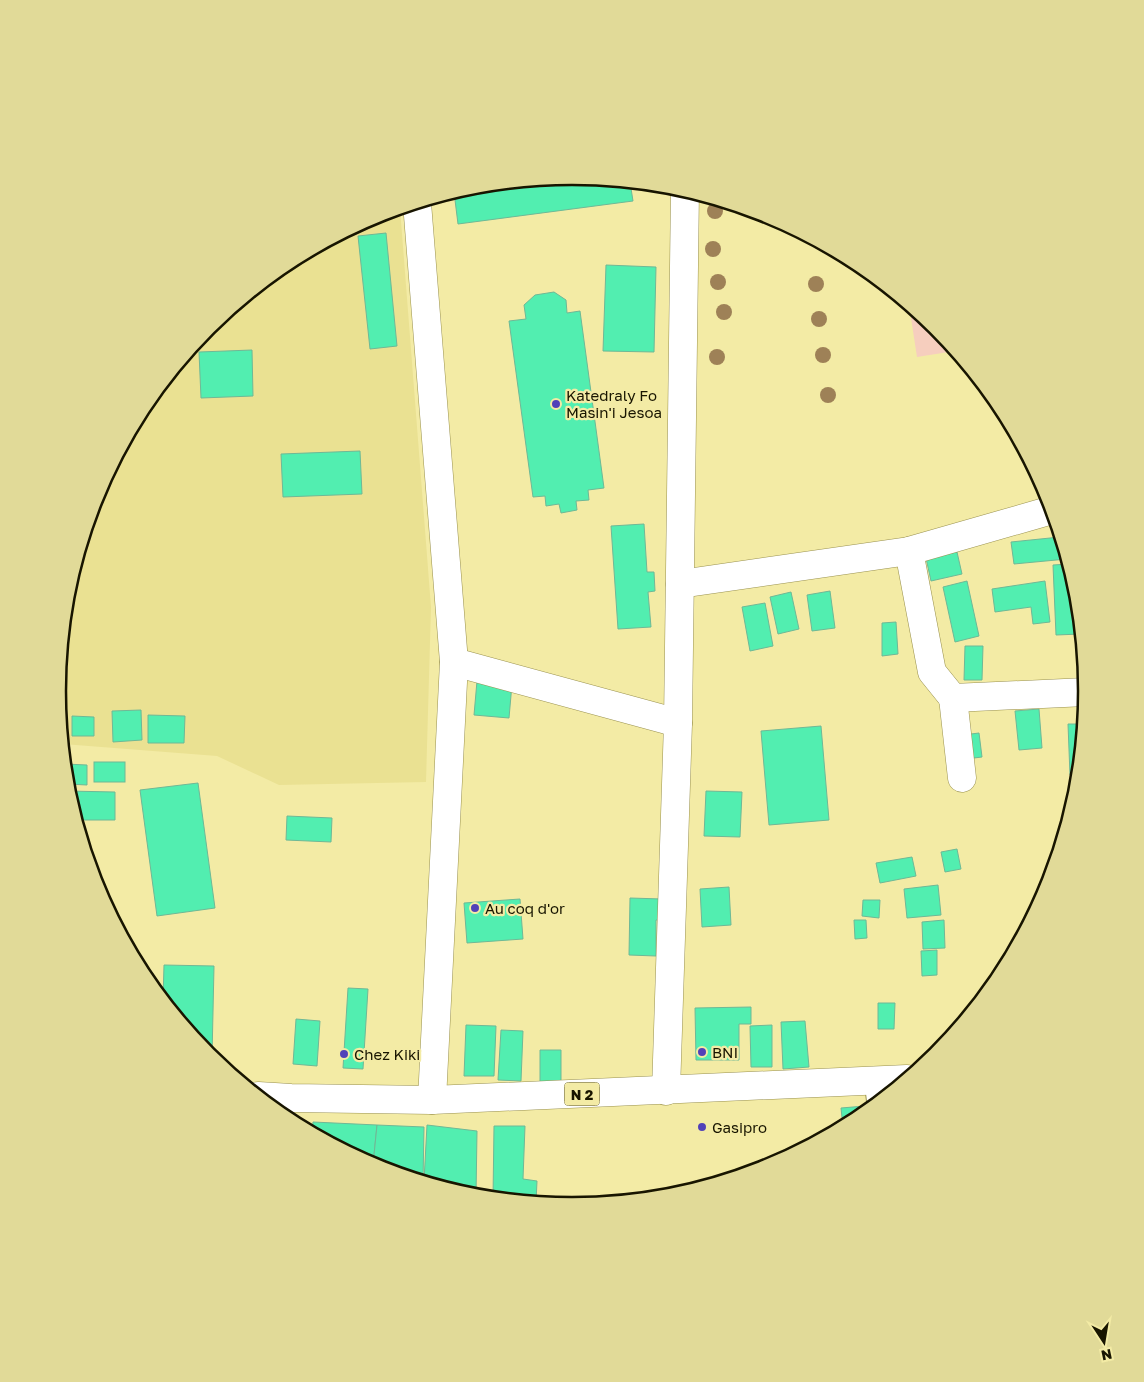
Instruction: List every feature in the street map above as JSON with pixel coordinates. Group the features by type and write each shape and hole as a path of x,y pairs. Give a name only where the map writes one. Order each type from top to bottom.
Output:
{"street":[{"path":"666,1090 678,723 686,198"},
{"path":"418,209 454,662 432,1100"},
{"path":"680,584 909,551 1045,512"},
{"path":"909,551 932,672 953,698 962,778"},
{"path":"454,662 678,723"},
{"path":"953,698 1078,692"},
{"name":"N 2","path":"270,1097 432,1100 666,1090 873,1092 886,1087"}],"shaded area":[{"path":"401,215 431,607 426,782 279,785 217,756 69,745 66,691 67,658 76,592 93,528 118,467 151,410 171,383 214,333 264,290 291,270 348,237"},
{"path":"911,316 930,333 947,352 917,357"}],"building":[{"path":"539,186 605,186 631,189 633,201 458,224 455,199 473,195"},
{"path":"386,233 397,346 370,349 358,236"},
{"path":"606,265 656,267 654,352 603,351"},
{"name":"Katedraly Fo Masin'i Jesoa","path":"554,292 566,300 567,313 580,311 604,488 588,490 589,500 576,501 577,510 561,513 559,504 546,506 545,496 533,497 509,321 526,319 524,305 535,295"},
{"path":"252,350 253,396 201,398 199,352"},
{"path":"360,451 362,494 283,497 281,454"},
{"path":"644,524 647,572 654,572 655,591 648,592 651,627 618,629 611,526"},
{"path":"1054,538 1061,560 1014,564 1011,542"},
{"path":"957,552 962,574 931,581 926,558"},
{"path":"1062,564 1074,634 1056,635 1053,565"},
{"path":"967,581 979,636 955,642 943,587"},
{"path":"1045,581 1050,622 1033,624 1031,607 995,612 992,589"},
{"path":"830,591 835,628 812,631 807,595"},
{"path":"791,592 799,629 778,634 770,597"},
{"path":"765,603 773,646 750,651 742,607"},
{"path":"896,622 898,654 882,656 882,623"},
{"path":"965,646 983,646 982,680 964,680"},
{"path":"477,681 512,684 509,718 474,715"},
{"path":"1039,709 1042,748 1019,750 1015,711"},
{"path":"141,710 142,740 113,742 112,711"},
{"path":"148,715 185,716 184,743 148,743"},
{"path":"72,716 94,717 94,736 72,736"},
{"path":"1068,724 1077,724 1073,757 1070,775"},
{"path":"821,726 829,820 769,825 761,731"},
{"path":"979,733 982,757 966,759 963,735"},
{"path":"94,762 125,762 125,782 94,782"},
{"path":"72,764 87,765 87,785 75,784"},
{"path":"198,783 215,908 157,916 140,790"},
{"path":"76,791 115,792 115,820 83,820"},
{"path":"706,791 742,792 740,837 704,836"},
{"path":"287,816 332,818 331,842 286,840"},
{"path":"957,849 961,869 945,872 941,852"},
{"path":"912,857 916,876 880,883 876,863"},
{"path":"938,885 941,915 907,918 904,889"},
{"path":"729,887 731,925 702,927 700,889"},
{"path":"630,898 662,899 661,920 656,920 656,956 629,955"},
{"path":"520,899 523,939 467,943 464,903"},
{"path":"863,900 880,900 879,918 862,916"},
{"path":"854,920 866,920 867,938 855,939"},
{"path":"944,920 945,948 923,949 922,922"},
{"path":"937,950 937,975 922,976 921,951"},
{"path":"164,965 214,966 212,1047 171,999 163,989"},
{"path":"348,988 368,989 363,1069 343,1068"},
{"path":"878,1003 895,1003 894,1029 878,1029"},
{"path":"751,1007 751,1024 739,1024 739,1060 696,1060 695,1008"},
{"path":"296,1019 320,1021 317,1066 293,1064"},
{"path":"805,1021 809,1067 783,1069 781,1022"},
{"path":"466,1025 496,1026 494,1076 464,1076"},
{"path":"772,1025 772,1067 751,1067 750,1026"},
{"path":"501,1030 523,1031 521,1081 498,1080"},
{"path":"540,1050 561,1050 561,1083 540,1082"},
{"path":"861,1106 842,1119 841,1108"},
{"path":"313,1122 377,1125 374,1156 348,1145 313,1125"},
{"path":"377,1125 424,1127 423,1174 374,1156"},
{"path":"427,1125 477,1131 476,1187 424,1175"},
{"path":"494,1126 525,1126 523,1179 537,1181 536,1196 493,1190"}],"place":[{"name":"Katedraly Fo Masin'i Jesoa","path":"556,404"},
{"name":"Au coq d'or","path":"475,908"},
{"name":"BNI","path":"702,1052"},
{"name":"Chez Kiki","path":"344,1054"},
{"name":"Gasipro","path":"702,1127"}]}
